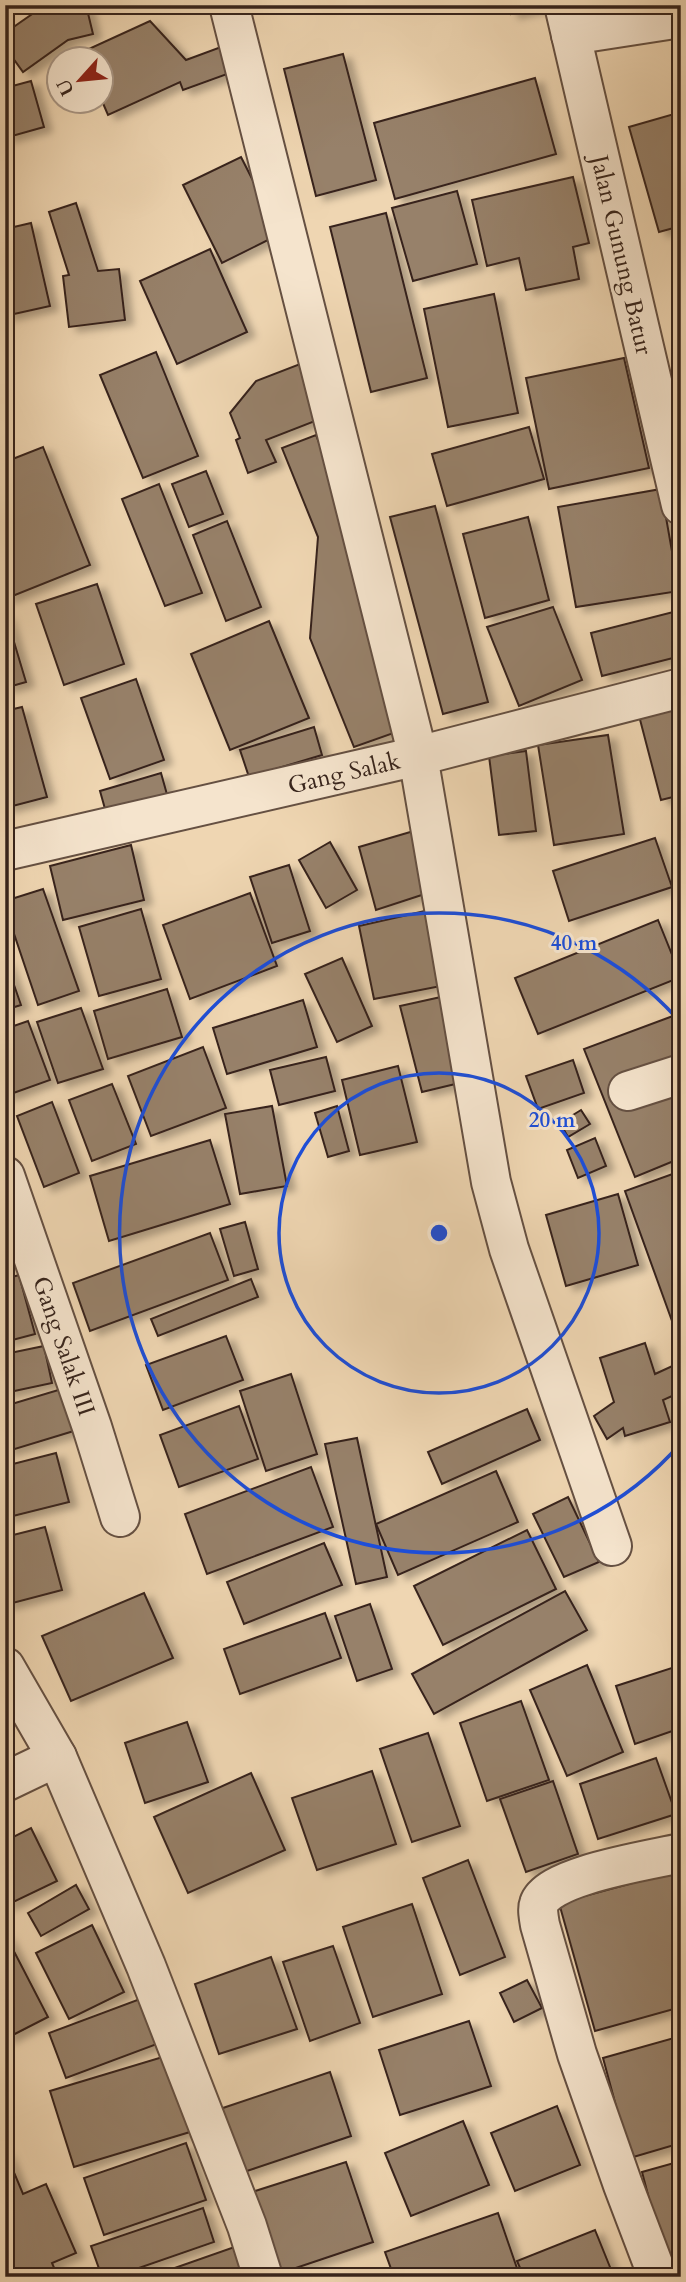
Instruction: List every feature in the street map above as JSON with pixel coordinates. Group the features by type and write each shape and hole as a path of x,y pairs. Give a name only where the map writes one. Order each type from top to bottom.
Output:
{"street":[{"path":"229,5 418,756 491,1182 509,1249 612,1546"},
{"path":"568,20 681,18"},
{"name":"Jalan Gunung Batur","path":"568,20 681,505"},
{"name":"Gang Salak","path":"5,851 418,756 681,688"},
{"path":"628,1091 681,1074"},
{"name":"Gang Salak III","path":"5,1176 92,1427 120,1517"},
{"path":"5,1667 57,1757 146,1966 247,2225 263,2277"},
{"path":"5,1782 57,1757"},
{"path":"658,2277 577,2054 540,1925 538,1905 546,1893 577,1877 681,1853"}],"building":[{"path":"34,5 86,5 93,34 68,40 60,46 46,46 46,56 23,72 5,47 5,33 35,12"},
{"path":"509,5 543,5 543,7 511,14"},
{"path":"150,21 186,60 221,47 230,73 183,90 180,82 116,111 116,46 95,46"},
{"path":"343,54 376,180 316,196 284,69"},
{"path":"535,78 556,154 395,199 374,123"},
{"path":"31,81 44,127 5,138 5,88"},
{"path":"681,112 681,226 659,232 629,127"},
{"path":"241,157 280,234 222,263 183,185"},
{"path":"573,177 589,243 573,247 579,279 526,290 519,258 487,266 472,200"},
{"path":"457,191 477,264 413,281 392,208"},
{"path":"76,203 98,271 119,269 125,320 69,327 63,276 69,275 49,212"},
{"path":"386,213 427,378 371,392 330,227"},
{"path":"31,223 50,306 5,316 5,229"},
{"path":"210,249 247,332 177,364 140,281"},
{"path":"494,294 518,413 448,427 424,309"},
{"path":"156,352 198,456 143,478 100,375"},
{"path":"624,358 649,468 549,489 526,378"},
{"path":"313,359 328,416 266,440 276,462 248,473 236,440 240,438 230,413 256,381"},
{"path":"529,427 544,479 447,506 432,454"},
{"path":"316,435 365,560 350,566 405,729 354,747 310,638 318,537 282,448"},
{"path":"43,447 90,565 5,599 5,462"},
{"path":"206,471 223,514 189,527 172,484"},
{"path":"159,484 202,593 165,606 122,499"},
{"path":"661,489 679,591 576,607 558,507"},
{"path":"435,506 488,702 443,714 390,517"},
{"path":"528,517 549,600 485,618 463,534"},
{"path":"227,521 261,607 226,621 193,535"},
{"path":"97,584 124,664 64,685 36,604"},
{"path":"553,607 582,680 519,706 487,627"},
{"path":"681,610 681,656 602,676 591,633"},
{"path":"5,616 26,682 5,688"},
{"path":"269,621 309,718 230,750 191,654"},
{"path":"136,679 164,760 110,779 81,698"},
{"path":"681,696 681,795 661,800 637,708"},
{"path":"22,707 47,797 5,808 5,711"},
{"path":"314,727 322,755 249,777 240,750"},
{"path":"608,735 624,834 554,845 538,745"},
{"path":"526,751 536,831 499,835 489,756"},
{"path":"161,773 168,798 107,816 100,791"},
{"path":"424,828 440,889 376,910 359,847"},
{"path":"655,838 672,887 569,921 553,871"},
{"path":"330,842 357,890 326,908 299,860"},
{"path":"131,845 144,900 63,920 50,866"},
{"path":"289,865 310,931 272,943 250,877"},
{"path":"43,889 79,991 38,1005 5,901"},
{"path":"250,893 277,966 190,999 163,925"},
{"path":"141,909 161,979 99,996 79,927"},
{"path":"425,911 441,986 374,999 359,926"},
{"path":"658,920 681,977 538,1034 515,978"},
{"path":"342,958 372,1026 337,1042 305,974"},
{"path":"5,959 21,1005 5,1010"},
{"path":"167,989 182,1037 108,1059 94,1011"},
{"path":"450,995 472,1080 422,1092 400,1006"},
{"path":"303,1000 317,1047 227,1074 213,1028"},
{"path":"81,1008 103,1069 58,1083 37,1022"},
{"path":"681,1013 681,1158 635,1177 584,1049"},
{"path":"28,1021 50,1080 5,1096 5,1029"},
{"path":"203,1047 226,1108 151,1136 128,1076"},
{"path":"326,1057 335,1091 279,1105 270,1070"},
{"path":"573,1060 584,1093 538,1109 526,1076"},
{"path":"398,1066 417,1142 360,1155 342,1080"},
{"path":"112,1084 136,1144 92,1161 69,1100"},
{"path":"52,1102 79,1173 44,1187 17,1116"},
{"path":"272,1106 287,1186 240,1194 225,1114"},
{"path":"337,1106 349,1151 328,1157 315,1113"},
{"path":"581,1110 590,1124 568,1137 560,1123"},
{"path":"595,1138 606,1166 578,1178 567,1150"},
{"path":"210,1140 230,1204 109,1241 90,1176"},
{"path":"681,1171 681,1330 676,1332 625,1191"},
{"path":"618,1194 638,1265 566,1286 546,1215"},
{"path":"5,1221 19,1263 5,1267"},
{"path":"245,1222 258,1269 234,1276 220,1229"},
{"path":"210,1233 228,1280 90,1331 73,1283"},
{"path":"19,1275 35,1334 5,1342 5,1279"},
{"path":"251,1279 258,1297 158,1336 151,1319"},
{"path":"226,1336 243,1380 163,1410 146,1365"},
{"path":"645,1343 655,1374 681,1362 681,1392 663,1400 670,1422 625,1436 623,1428 607,1439 594,1416 614,1402 600,1358"},
{"path":"44,1346 52,1383 5,1393 5,1354"},
{"path":"291,1374 317,1454 266,1471 240,1391"},
{"path":"65,1388 77,1430 5,1452 5,1406"},
{"path":"239,1406 258,1459 179,1487 160,1435"},
{"path":"527,1409 540,1440 442,1484 428,1452"},
{"path":"357,1438 387,1577 356,1584 325,1444"},
{"path":"56,1453 69,1502 5,1518 5,1466"},
{"path":"311,1467 333,1527 207,1574 185,1514"},
{"path":"496,1471 518,1522 398,1575 376,1524"},
{"path":"568,1497 599,1562 564,1577 533,1514"},
{"path":"45,1527 62,1590 5,1605 5,1537"},
{"path":"527,1530 556,1589 443,1645 414,1586"},
{"path":"324,1543 342,1585 244,1624 227,1582"},
{"path":"565,1591 587,1630 434,1714 412,1674"},
{"path":"144,1593 173,1658 71,1701 42,1636"},
{"path":"370,1604 392,1669 357,1681 335,1616"},
{"path":"325,1613 341,1658 240,1694 224,1649"},
{"path":"587,1665 623,1752 567,1776 530,1690"},
{"path":"681,1665 681,1728 635,1744 616,1686"},
{"path":"521,1701 549,1780 487,1801 460,1723"},
{"path":"187,1722 208,1782 145,1803 125,1743"},
{"path":"428,1733 460,1826 412,1842 380,1749"},
{"path":"656,1758 676,1814 598,1839 580,1784"},
{"path":"372,1771 396,1844 317,1870 292,1798"},
{"path":"251,1773 285,1850 188,1893 154,1817"},
{"path":"553,1781 578,1854 526,1872 500,1799"},
{"path":"31,1828 57,1881 5,1906 5,1841"},
{"path":"468,1860 505,1957 460,1975 423,1878"},
{"path":"673,1872 681,1902 681,2007 595,2031 559,1903"},
{"path":"76,1885 89,1909 41,1936 28,1913"},
{"path":"412,1904 442,1994 373,2017 343,1927"},
{"path":"92,1925 124,1992 69,2019 36,1953"},
{"path":"5,1934 48,2017 5,2039"},
{"path":"333,1946 360,2023 310,2041 283,1962"},
{"path":"271,1957 297,2029 219,2054 195,1984"},
{"path":"527,1980 542,2008 514,2022 500,1993"},
{"path":"140,1999 157,2044 66,2078 49,2033"},
{"path":"469,2021 491,2086 400,2115 379,2050"},
{"path":"681,2036 681,2143 630,2158 603,2058"},
{"path":"166,2056 190,2132 74,2167 50,2091"},
{"path":"330,2072 351,2136 241,2173 220,2109"},
{"path":"557,2106 580,2165 515,2191 491,2133"},
{"path":"463,2121 489,2185 411,2216 385,2153"},
{"path":"186,2143 206,2200 104,2235 84,2178"},
{"path":"5,2151 23,2194 46,2184 76,2253 52,2263 58,2277 5,2277"},
{"path":"681,2161 681,2252 664,2256 642,2172"},
{"path":"346,2162 373,2242 275,2275 249,2193"},
{"path":"203,2208 214,2242 113,2277 102,2277 91,2246"},
{"path":"498,2213 520,2277 394,2277 385,2252"},
{"path":"595,2230 614,2277 524,2277 517,2261"},
{"path":"243,2244 254,2277 149,2277"}]}
